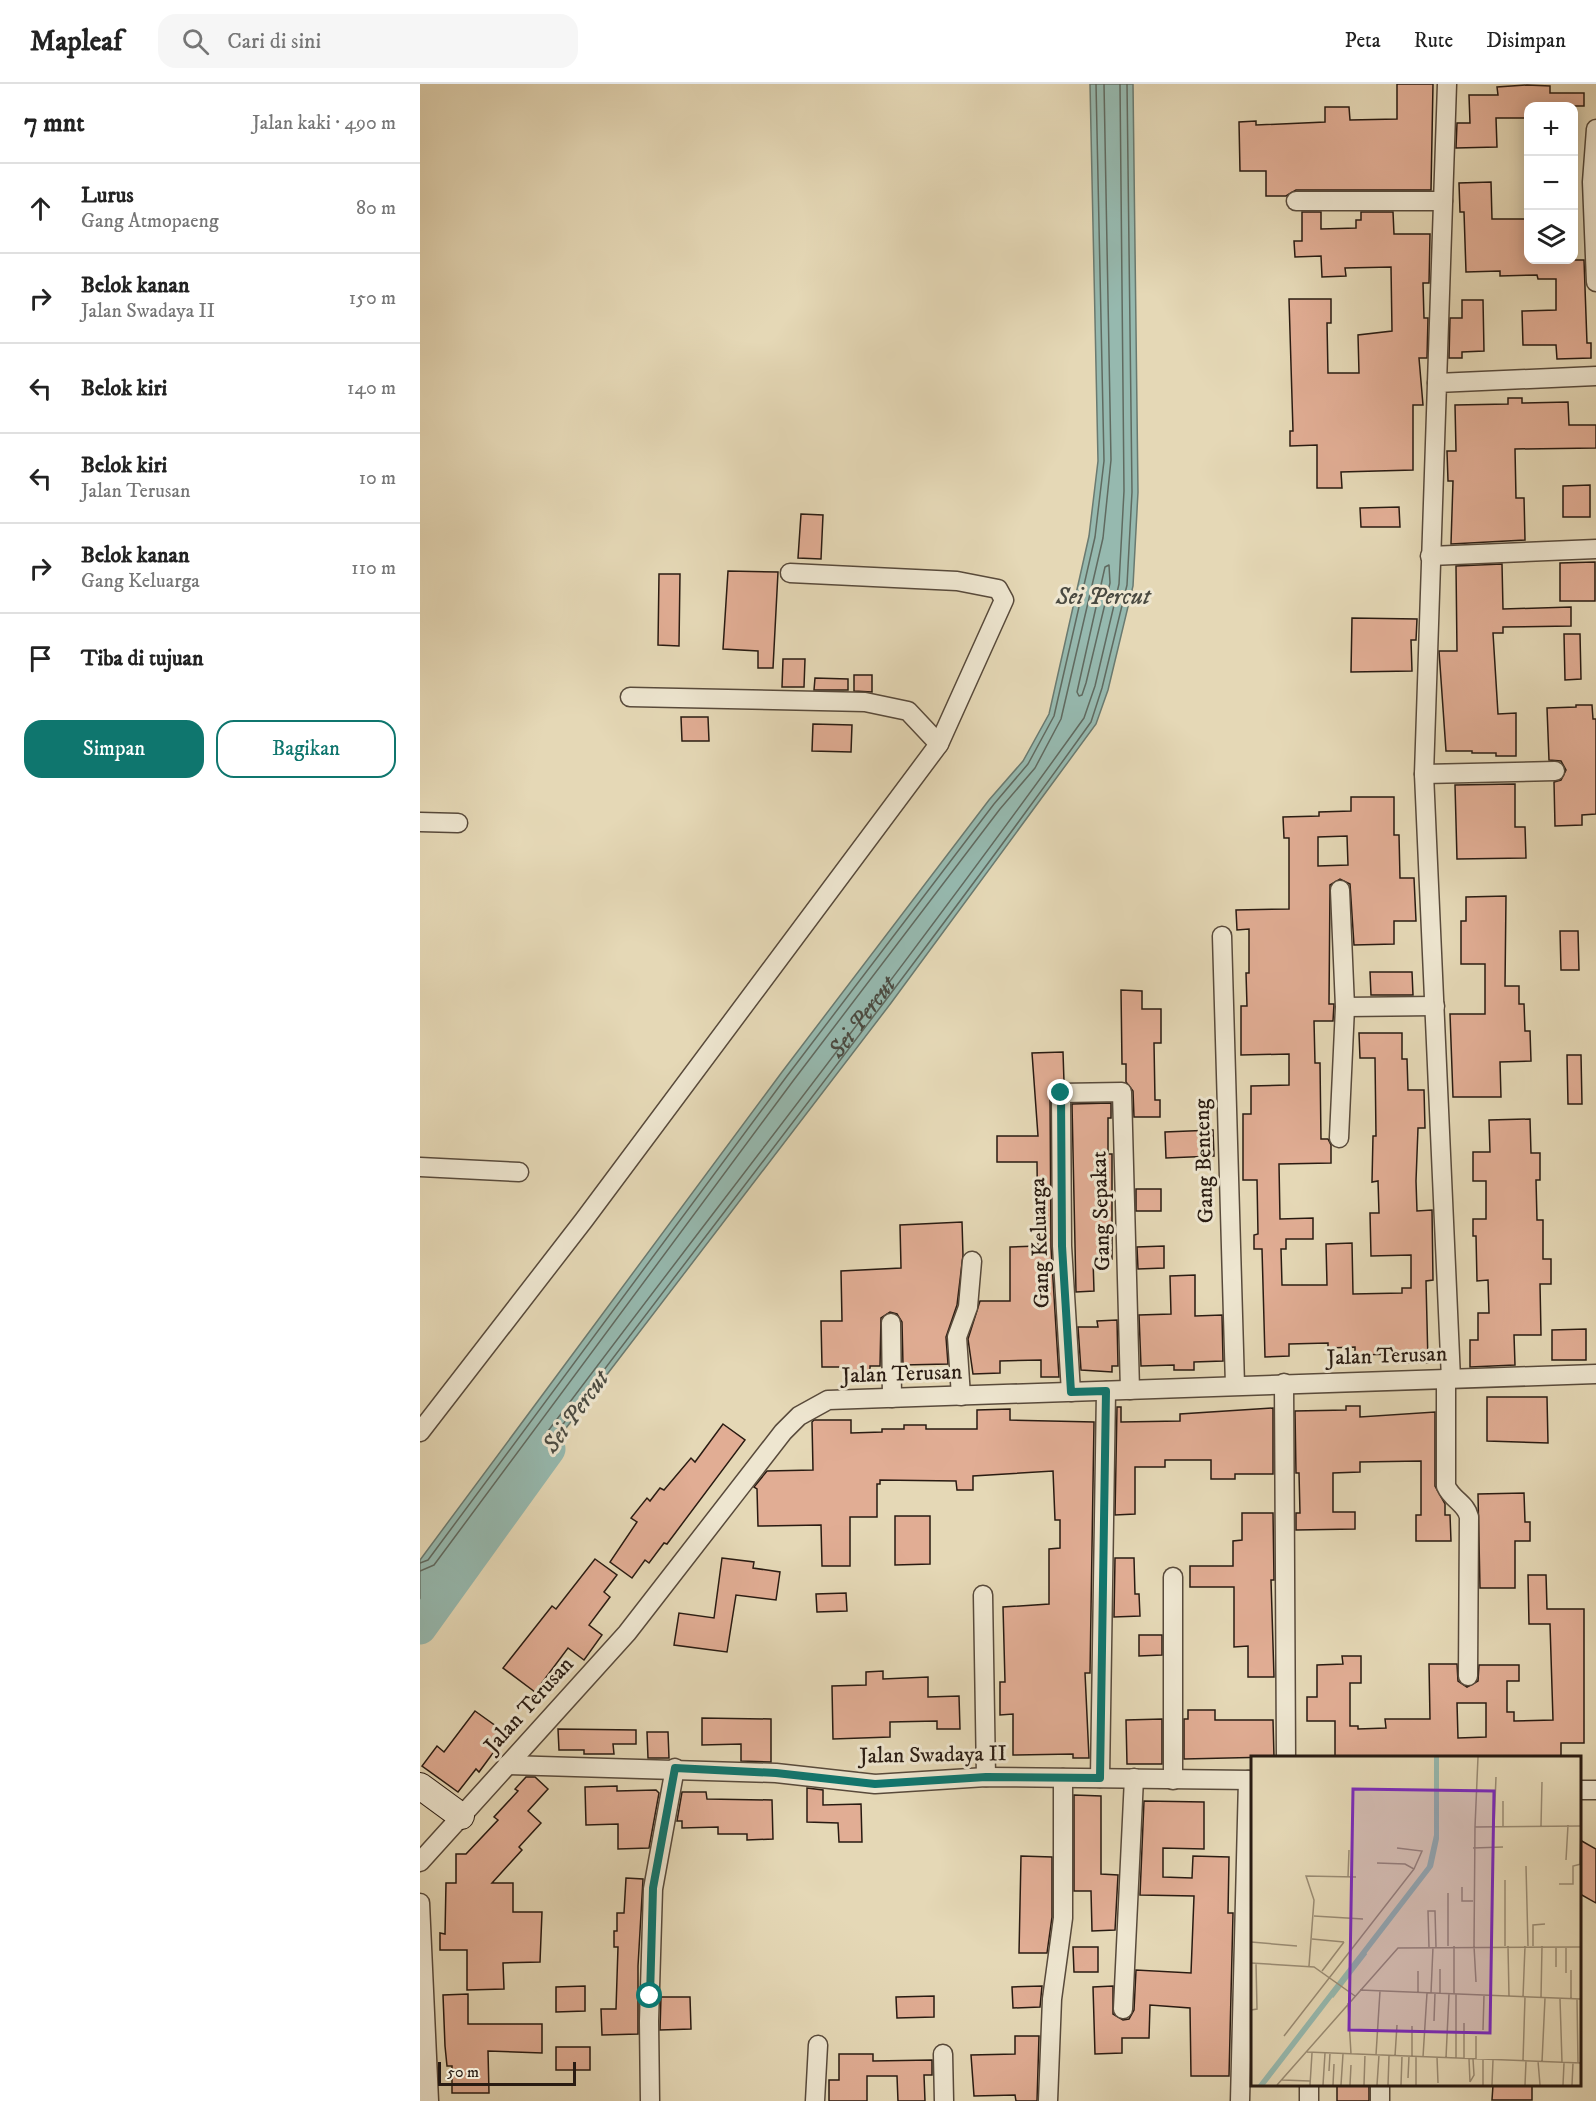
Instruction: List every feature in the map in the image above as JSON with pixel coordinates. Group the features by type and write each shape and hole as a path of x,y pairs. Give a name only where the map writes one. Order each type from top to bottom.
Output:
{"street":[{"path":"1447,84 1424,774 1448,1378 1446,1486 1449,1493 1467,1509 1469,1517 1468,1676"},
{"path":"1596,129 1592,182 1596,282"},
{"path":"1296,201 1443,201"},
{"path":"1437,383 1596,376"},
{"path":"1430,556 1596,549"},
{"path":"420,1432 584,1220 939,744 1004,600 998,589 957,581 790,573"},
{"path":"630,697 865,702 908,711 939,744"},
{"path":"1424,774 1555,771"},
{"path":"420,822 458,823"},
{"path":"1339,1138 1345,1007 1340,890"},
{"name":"Gang Benteng","path":"1222,936 1235,1385"},
{"path":"1345,1007 1435,1006"},
{"name":"Gang Sepakat","path":"1061,1093 1122,1092 1130,1390"},
{"name":"Gang Keluarga","path":"1061,1093 1062,1246 1071,1392"},
{"path":"420,1167 519,1172"},
{"path":"961,1396 957,1337 968,1306 972,1261"},
{"path":"891,1323 892,1398"},
{"name":"Jalan Terusan","path":"420,1862 627,1633 783,1432 799,1416 828,1400 1596,1374"},
{"path":"1284,1383 1286,1756"},
{"path":"1100,1778 1106,1391"},
{"path":"1173,1577 1173,1780"},
{"path":"982,1594 986,1777"},
{"name":"Jalan Swadaya II","path":"507,1765 675,1768 776,1773 875,1784 986,1777 1250,1780"},
{"path":"650,2101 649,2020 653,1888 675,1768"},
{"path":"1048,2101 1052,1999 1063,1918 1063,1778"},
{"path":"1123,2009 1134,1778"},
{"path":"1240,2101 1250,1780"},
{"path":"420,1785 461,1816"},
{"path":"420,1903 429,2101"},
{"path":"815,2101 818,2045"},
{"path":"943,2054 944,2101"}],"water":[{"name":"Sei Percut","path":"1090,84 1133,84 1138,492 1133,586 1108,690 1096,724 891,1003 524,1483 420,1626 420,1560 782,1072 989,800 1023,761 1049,714 1089,536 1098,461"}],"building":[{"path":"1397,84 1433,84 1431,190 1296,190 1286,196 1266,196 1266,171 1240,171 1239,122 1256,121 1256,125 1325,122 1325,107 1349,107 1350,120 1397,119"},
{"path":"1550,86 1550,93 1584,93 1584,106 1578,106 1578,102 1524,102 1524,118 1496,118 1497,147 1456,148 1457,123 1470,123 1469,95 1498,95 1497,87"},
{"path":"1491,182 1492,219 1524,219 1524,264 1578,264 1578,260 1584,260 1587,343 1591,343 1591,358 1557,359 1556,345 1523,345 1522,311 1556,310 1556,279 1538,279 1537,275 1500,276 1500,271 1466,272 1464,212 1460,212 1459,183"},
{"path":"1302,212 1321,212 1321,229 1356,228 1356,220 1361,220 1361,212 1393,212 1394,234 1430,234 1429,283 1423,283 1424,318 1428,318 1427,358 1419,358 1423,405 1413,405 1413,470 1341,472 1342,488 1317,488 1317,445 1290,446 1290,431 1293,431 1289,299 1331,299 1331,323 1327,323 1328,373 1359,373 1358,335 1392,331 1391,267 1345,268 1346,276 1322,277 1321,256 1295,257 1294,241 1302,241"},
{"path":"1462,300 1483,300 1484,351 1462,352 1462,358 1449,358 1450,318 1462,318"},
{"path":"1508,398 1522,398 1522,403 1568,402 1569,425 1596,425 1596,448 1515,449 1516,498 1524,498 1525,540 1451,544 1453,481 1448,481 1447,451 1456,451 1455,405 1508,404"},
{"path":"1590,485 1590,517 1563,517 1563,486"},
{"path":"1399,507 1400,527 1361,527 1360,508"},
{"path":"801,514 823,515 821,559 798,558"},
{"path":"1595,562 1595,601 1560,601 1560,563"},
{"path":"1502,564 1503,609 1571,607 1571,626 1503,627 1503,633 1493,633 1498,714 1516,713 1516,756 1496,756 1496,753 1472,753 1472,751 1446,751 1439,651 1457,651 1456,566"},
{"path":"728,571 778,572 773,668 758,668 758,651 723,649"},
{"path":"659,574 680,574 679,646 658,645"},
{"path":"1352,618 1417,619 1416,640 1411,640 1412,671 1351,672"},
{"path":"1564,634 1580,634 1581,679 1565,680"},
{"path":"783,659 805,659 804,687 782,687"},
{"path":"854,675 872,675 872,692 854,691"},
{"path":"815,678 848,679 848,690 814,690"},
{"path":"1576,705 1592,705 1593,719 1596,719 1596,814 1582,815 1582,825 1555,826 1554,782 1561,780 1566,770 1561,761 1549,760 1547,708 1576,707"},
{"path":"681,717 708,717 709,741 682,741"},
{"path":"813,724 852,725 851,752 812,751"},
{"path":"1515,784 1515,827 1525,827 1526,858 1457,859 1455,785"},
{"path":"1351,797 1394,797 1394,835 1399,835 1400,878 1414,878 1416,921 1394,921 1394,944 1354,945 1350,884 1340,879 1330,885 1329,1004 1334,1004 1333,1021 1314,1021 1315,1063 1320,1063 1321,1139 1328,1139 1331,1145 1331,1163 1279,1164 1280,1219 1313,1218 1313,1239 1286,1239 1286,1249 1281,1249 1282,1285 1327,1285 1326,1244 1352,1243 1353,1294 1402,1293 1402,1288 1411,1288 1411,1255 1371,1256 1370,1213 1379,1213 1378,1181 1372,1182 1373,1136 1376,1136 1375,1058 1360,1058 1359,1033 1402,1033 1402,1059 1407,1059 1408,1090 1424,1090 1425,1128 1418,1128 1416,1181 1417,1211 1432,1210 1433,1280 1426,1281 1428,1363 1400,1363 1400,1354 1355,1355 1355,1347 1328,1348 1328,1343 1289,1344 1289,1356 1265,1357 1262,1249 1254,1249 1254,1235 1258,1234 1257,1180 1243,1180 1243,1114 1251,1114 1251,1086 1289,1085 1289,1054 1241,1055 1241,1006 1247,1006 1246,973 1249,973 1249,929 1237,930 1236,910 1289,909 1289,838 1284,838 1283,817 1319,816 1319,812 1351,811","holes":["1347,836 1348,865 1318,866 1318,837"]},
{"path":"1506,896 1505,986 1519,986 1519,1004 1524,1004 1525,1031 1530,1031 1531,1061 1500,1062 1501,1097 1453,1097 1450,1014 1485,1014 1485,964 1461,964 1461,921 1466,921 1466,897"},
{"path":"1560,931 1578,931 1579,970 1561,970"},
{"path":"1370,972 1412,972 1413,995 1371,995"},
{"path":"1121,990 1142,991 1142,1009 1161,1009 1161,1043 1154,1043 1155,1100 1160,1100 1160,1117 1134,1117 1133,1091 1126,1082 1126,1064 1122,1064"},
{"path":"1063,1052 1064,1082 1055,1084 1050,1093 1051,1247 1059,1377 1041,1377 1041,1360 1000,1361 1000,1373 973,1374 968,1339 980,1301 1010,1301 1010,1247 1038,1246 1037,1162 997,1162 997,1136 1038,1136 1032,1053"},
{"path":"1567,1055 1581,1055 1582,1104 1568,1104"},
{"path":"1111,1103 1111,1118 1108,1118 1108,1154 1112,1154 1112,1259 1093,1259 1094,1291 1076,1292 1072,1104"},
{"path":"1530,1119 1531,1153 1540,1153 1540,1180 1536,1180 1537,1220 1543,1220 1543,1259 1551,1259 1551,1284 1540,1284 1541,1335 1514,1335 1515,1365 1470,1367 1470,1340 1478,1340 1478,1313 1489,1313 1488,1280 1477,1281 1476,1236 1473,1236 1473,1219 1486,1219 1486,1181 1473,1181 1473,1152 1490,1152 1489,1120"},
{"path":"1213,1130 1214,1156 1166,1158 1165,1132"},
{"path":"1136,1189 1161,1189 1161,1211 1136,1211"},
{"path":"962,1222 963,1255 957,1305 946,1337 948,1364 903,1365 902,1322 897,1314 890,1312 881,1318 880,1366 870,1366 870,1378 845,1378 845,1367 822,1367 821,1321 842,1321 841,1271 901,1268 900,1225"},
{"path":"1164,1246 1164,1268 1138,1269 1137,1247"},
{"path":"1195,1275 1195,1316 1222,1315 1223,1361 1194,1362 1194,1370 1174,1370 1174,1365 1141,1366 1139,1315 1171,1314 1170,1276"},
{"path":"1117,1320 1118,1366 1112,1366 1112,1372 1081,1370 1078,1327 1098,1327 1097,1321"},
{"path":"1586,1329 1586,1360 1552,1360 1552,1330"},
{"path":"1487,1397 1547,1397 1548,1443 1487,1441"},
{"path":"1346,1406 1360,1406 1360,1417 1435,1412 1435,1486 1445,1504 1445,1515 1450,1515 1451,1541 1416,1541 1416,1515 1421,1515 1421,1461 1360,1462 1360,1472 1333,1473 1333,1512 1355,1512 1355,1529 1296,1530 1296,1513 1300,1513 1299,1473 1296,1473 1295,1411 1346,1410"},
{"path":"1117,1407 1121,1407 1121,1422 1180,1421 1180,1414 1273,1408 1273,1474 1235,1474 1235,1479 1211,1479 1211,1460 1165,1460 1165,1467 1135,1467 1135,1514 1115,1515"},
{"path":"1010,1409 1010,1420 1094,1422 1090,1673 1085,1673 1089,1758 1073,1758 1073,1754 1013,1755 1013,1714 1000,1715 1000,1682 1005,1682 1003,1607 1049,1604 1049,1549 1060,1548 1060,1520 1055,1520 1053,1471 973,1476 973,1490 957,1490 956,1481 880,1480 880,1484 877,1484 877,1517 850,1517 850,1566 822,1566 821,1525 758,1526 757,1489 754,1487 767,1471 813,1470 812,1422 814,1420 851,1420 851,1433 904,1429 904,1425 926,1425 926,1429 977,1429 977,1410"},
{"path":"723,1424 745,1440 667,1544 664,1543 649,1563 645,1560 632,1578 610,1562 637,1522 631,1518 647,1498 650,1501 660,1488 664,1490 691,1458 695,1462"},
{"path":"1524,1493 1525,1522 1530,1522 1530,1541 1515,1541 1515,1588 1480,1588 1478,1494"},
{"path":"1242,1513 1273,1513 1274,1580 1271,1580 1274,1677 1248,1677 1248,1646 1234,1647 1234,1587 1190,1587 1190,1566 1233,1566 1233,1541 1242,1540"},
{"path":"895,1516 930,1516 930,1564 895,1565"},
{"path":"722,1558 754,1562 753,1568 780,1572 776,1600 736,1595 727,1652 674,1645 679,1613 714,1618"},
{"path":"1115,1558 1134,1558 1135,1594 1139,1594 1140,1616 1114,1617"},
{"path":"595,1559 617,1575 604,1592 610,1597 589,1625 602,1635 584,1660 568,1648 535,1692 503,1668 552,1606 556,1609"},
{"path":"1528,1575 1546,1575 1547,1609 1584,1609 1584,1743 1561,1743 1561,1756 1335,1756 1335,1721 1307,1721 1307,1697 1317,1697 1317,1665 1343,1664 1342,1656 1361,1656 1361,1683 1350,1683 1350,1726 1358,1726 1358,1729 1386,1728 1385,1719 1430,1719 1429,1664 1457,1664 1458,1681 1467,1687 1478,1681 1479,1665 1519,1665 1519,1681 1507,1681 1507,1712 1514,1712 1514,1721 1553,1720 1550,1624 1529,1624","holes":["1457,1703 1486,1703 1486,1737 1458,1738"]},
{"path":"846,1593 847,1611 817,1612 816,1594"},
{"path":"1139,1635 1162,1635 1162,1655 1139,1656"},
{"path":"883,1671 883,1679 928,1677 928,1697 959,1696 960,1729 937,1729 937,1721 890,1722 890,1737 833,1739 832,1686 866,1685 866,1672"},
{"path":"1188,1710 1215,1710 1215,1720 1273,1720 1274,1756 1184,1759 1184,1719 1188,1719"},
{"path":"475,1711 507,1734 479,1772 476,1769 458,1792 422,1766 437,1746 444,1752"},
{"path":"702,1718 771,1719 771,1762 741,1761 741,1744 702,1745"},
{"path":"1162,1719 1162,1764 1127,1764 1126,1720"},
{"path":"558,1729 636,1730 636,1744 613,1744 614,1754 584,1754 584,1750 559,1750"},
{"path":"647,1732 668,1732 669,1758 648,1758"},
{"path":"526,1777 535,1777 548,1789 528,1811 541,1823 519,1847 522,1850 492,1883 513,1883 513,1912 542,1912 540,1962 503,1963 504,1989 467,1990 467,1950 440,1950 440,1933 445,1934 446,1883 456,1883 456,1854 466,1854 498,1820 494,1817 518,1791 515,1789"},
{"path":"617,1786 617,1791 656,1790 659,1793 649,1848 618,1849 618,1824 586,1825 585,1787"},
{"path":"807,1788 823,1790 823,1805 861,1804 862,1842 839,1842 838,1823 807,1822"},
{"path":"682,1792 706,1792 707,1799 772,1800 773,1839 747,1840 747,1834 718,1834 718,1827 682,1828 682,1821 677,1821"},
{"path":"1074,1795 1101,1796 1101,1874 1118,1875 1115,1930 1092,1931 1091,1891 1074,1891"},
{"path":"1144,1801 1204,1802 1204,1849 1163,1848 1163,1877 1192,1878 1193,1856 1229,1857 1228,1913 1233,1913 1229,2076 1191,2076 1190,2008 1150,2005 1149,2038 1122,2038 1122,2053 1095,2054 1093,1987 1113,1986 1113,2014 1123,2020 1129,2019 1134,2010 1136,1970 1191,1973 1194,1896 1140,1895"},
{"path":"1581,1841 1596,1849 1596,1903 1581,1895"},
{"path":"1021,1856 1052,1857 1052,1917 1047,1953 1019,1953"},
{"path":"626,1878 643,1879 638,1966 638,2034 602,2035 601,2009 616,2009 618,1947 614,1947 614,1931 617,1931 617,1913 624,1913"},
{"path":"1073,1947 1098,1947 1098,1972 1074,1972"},
{"path":"585,1986 585,2011 556,2012 556,1987"},
{"path":"1042,1986 1040,2007 1013,2008 1012,1987"},
{"path":"468,1994 468,2024 542,2024 542,2053 488,2051 489,2093 452,2093 452,2066 447,2066 445,2046 443,1995"},
{"path":"934,1996 934,2017 897,2018 896,1997"},
{"path":"661,1997 690,1997 691,2029 660,2030"},
{"path":"1015,2036 1039,2036 1037,2101 1016,2101 1015,2095 974,2096 971,2055 1015,2054"},
{"path":"556,2047 590,2047 590,2070 556,2070"},
{"path":"839,2054 873,2054 873,2061 932,2060 932,2075 924,2075 925,2101 898,2101 897,2076 867,2076 867,2101 829,2101 829,2080 839,2080"},
{"path":"1337,2086 1369,2086 1369,2101 1337,2101"},
{"path":"1493,2086 1532,2086 1532,2100 1492,2100"}],"waterway":[{"name":"Sei Percut","path":"420,1628 549,1449"}],"route":[{"path":"650,1996 653,1888 675,1768 776,1773 875,1784 986,1777 1100,1778 1106,1391 1071,1392 1062,1246 1061,1093"}]}
